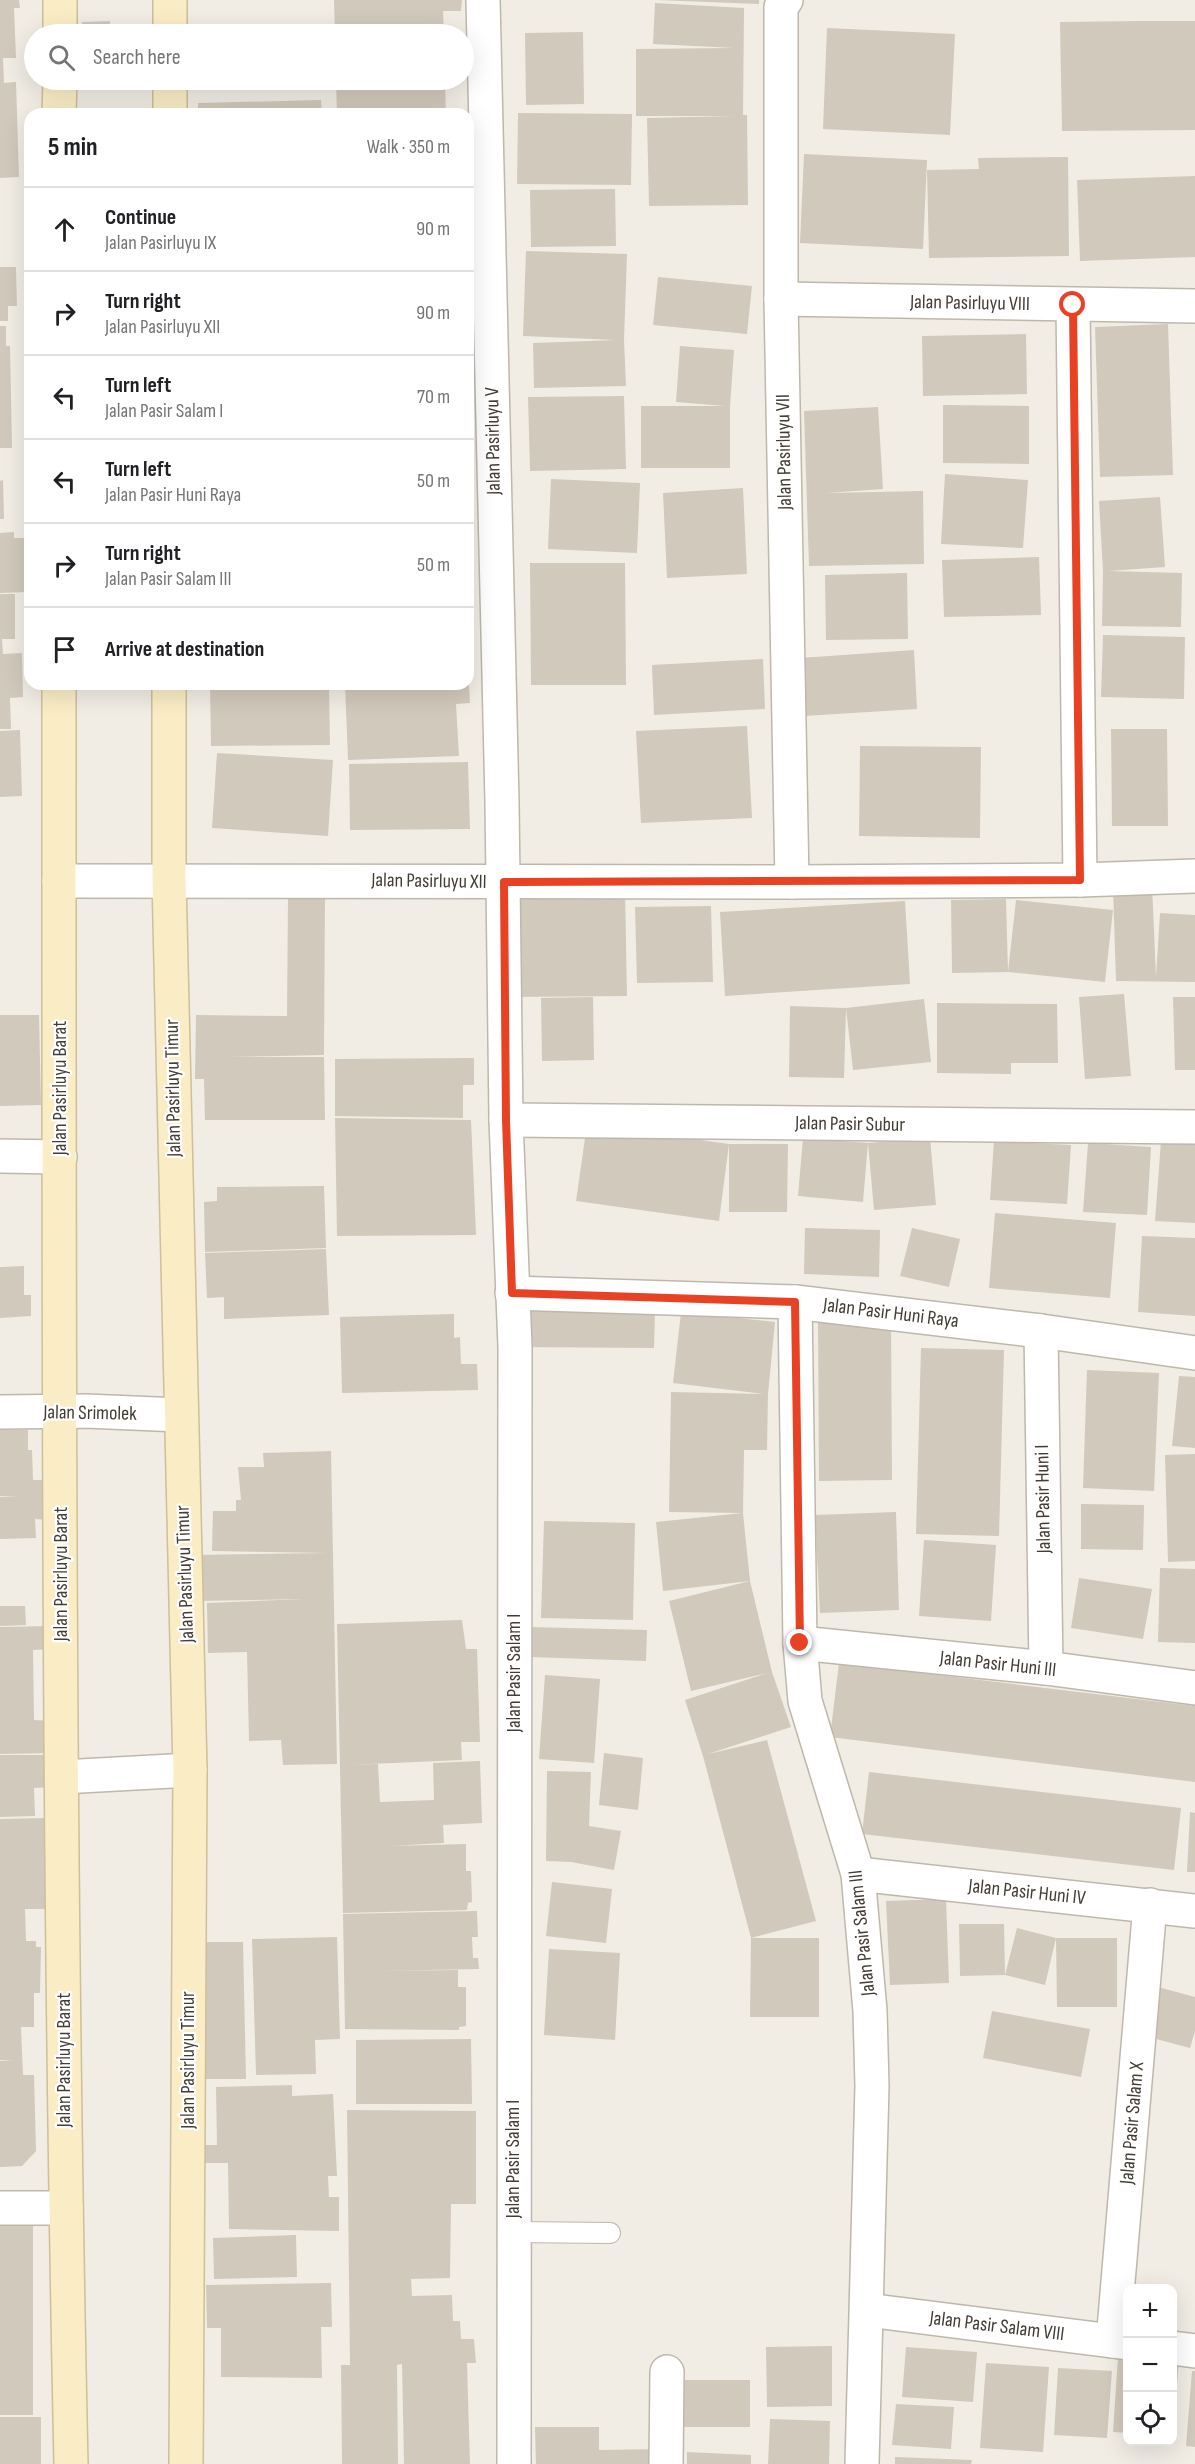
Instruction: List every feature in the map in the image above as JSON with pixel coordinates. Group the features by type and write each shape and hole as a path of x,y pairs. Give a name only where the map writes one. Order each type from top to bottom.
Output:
{"street":[{"path":"60,0 60,24"},
{"path":"170,0 170,24"},
{"name":"Jalan Pasirluyu V","path":"483,0 504,882"},
{"name":"Jalan Pasirluyu VII","path":"784,11 781,299 792,882"},
{"path":"59,108 60,90"},
{"path":"170,90 170,108"},
{"name":"Jalan Pasirluyu VIII","path":"781,299 1195,306"},
{"path":"1073,305 1080,880"},
{"name":"Jalan Pasirluyu Barat","path":"59,690 60,1157 73,1411 75,1776 66,2208 71,2464"},
{"name":"Jalan Pasirluyu Timur","path":"169,690 165,1414 181,1771 186,2464"},
{"name":"Jalan Pasirluyu XII","path":"59,881 169,879 792,882 1080,880 1195,876"},
{"name":"Jalan Pasir Salam I","path":"504,882 506,1120 514,1347 514,2464"},
{"name":"Jalan Pasir Subur","path":"506,1120 1195,1127"},
{"path":"0,1156 60,1157"},
{"name":"Jalan Pasir Huni Raya","path":"512,1293 795,1302 1041,1331 1195,1353"},
{"name":"Jalan Pasir Salam III","path":"795,1302 800,1643 805,1701 858,1874 870,2011 872,2076 862,2464"},
{"name":"Jalan Pasir Huni I","path":"1041,1331 1046,1668"},
{"name":"Jalan Srimolek","path":"0,1412 73,1411 165,1414"},
{"name":"Jalan Pasir Huni III","path":"800,1643 1046,1668 1195,1688"},
{"path":"75,1776 181,1771"},
{"name":"Jalan Pasir Huni IV","path":"858,1874 1195,1911"},
{"name":"Jalan Pasir Salam X","path":"1120,2342 1150,1905"},
{"path":"0,2208 66,2208"},
{"name":"Jalan Pasir Salam VIII","path":"867,2310 1120,2342"},
{"path":"1177,2349 1195,2351"},
{"path":"666,2464 667,2372"}],"lane":[{"path":"513,2232 610,2233"}],"building":[{"path":"0,0 19,0 20,8 14,8 16,58 3,58 4,83 16,82 19,177 0,178"},
{"path":"334,0 462,0 461,11 443,11 444,24 335,24"},
{"path":"656,0 759,0 759,4"},
{"path":"655,3 744,8 743,115 747,115 748,205 649,206 647,118 736,116 636,116 636,49 734,48 653,44"},
{"path":"110,21 110,24 82,24 82,22"},
{"path":"1195,21 1195,130 1062,131 1060,22"},
{"path":"827,28 955,34 950,135 823,129"},
{"path":"583,32 584,104 526,105 525,33"},
{"path":"336,90 445,90 446,108 337,108"},
{"path":"321,100 322,108 198,108 198,103"},
{"path":"518,113 632,114 631,185 517,184"},
{"path":"804,154 927,160 923,249 800,243"},
{"path":"1068,157 1069,256 929,258 927,170 979,169 978,158"},
{"path":"1195,176 1195,257 1080,261 1077,180"},
{"path":"615,189 616,246 531,247 530,190"},
{"path":"526,251 627,254 624,340 626,386 534,388 533,343 616,340 523,336"},
{"path":"0,267 16,267 17,306 8,306 8,321 0,321"},
{"path":"658,277 752,286 747,334 653,325"},
{"path":"1168,324 1173,475 1100,477 1095,327"},
{"path":"0,326 6,326 6,346 10,346 12,448 0,448"},
{"path":"1026,334 1027,394 923,396 922,336"},
{"path":"680,346 734,350 730,406 730,468 641,468 641,406 725,406 676,402"},
{"path":"624,396 626,469 530,471 528,397"},
{"path":"943,405 1029,406 1029,464 943,463"},
{"path":"878,407 883,489 826,493 923,491 924,564 809,566 804,411"},
{"path":"945,474 1028,480 1023,548 941,544"},
{"path":"551,479 640,483 637,553 548,549"},
{"path":"3,480 4,519 0,519 0,481"},
{"path":"743,488 747,574 667,578 663,493"},
{"path":"1160,497 1165,567 1108,571 1182,573 1181,627 1102,626 1103,571 1099,501"},
{"path":"14,532 14,538 24,538 24,592 0,593 0,533"},
{"path":"1039,557 1041,615 944,617 942,560"},
{"path":"530,563 625,563 626,685 531,685"},
{"path":"907,573 908,639 826,640 825,575"},
{"path":"0,594 15,594 15,639 2,639 3,654 22,653 23,697 10,698 11,729 0,729"},
{"path":"1103,635 1185,637 1184,699 1101,697"},
{"path":"914,650 917,709 804,716 800,658"},
{"path":"763,659 765,709 654,715 652,665"},
{"path":"210,690 329,690 330,745 211,746"},
{"path":"345,690 469,690 470,703 456,704 459,756 348,760"},
{"path":"747,726 752,818 641,823 636,731"},
{"path":"1111,729 1167,729 1168,826 1112,826"},
{"path":"20,730 22,796 0,797 0,731"},
{"path":"860,746 981,747 980,838 859,836"},
{"path":"217,753 333,760 328,836 212,828"},
{"path":"468,762 470,829 350,830 349,764"},
{"path":"1152,885 1156,977 1160,913 1195,915 1195,982 1116,981 1113,887"},
{"path":"625,887 627,996 512,997 511,888"},
{"path":"288,898 325,898 324,1055 227,1057 324,1057 325,1120 205,1120 204,1079 195,1079 196,1015 287,1016"},
{"path":"1006,899 1008,972 952,973 951,900"},
{"path":"1016,900 1113,910 1105,982 1008,972"},
{"path":"905,901 910,984 725,996 720,912"},
{"path":"711,906 713,982 637,983 635,907"},
{"path":"1124,994 1131,1076 1085,1079 1079,997"},
{"path":"593,997 594,1060 542,1061 541,998"},
{"path":"1173,997 1195,997 1195,1070 1175,1070"},
{"path":"924,999 931,1062 853,1070 846,1008"},
{"path":"937,1003 1057,1004 1058,1063 1011,1063 1011,1074 937,1073"},
{"path":"790,1006 846,1008 844,1078 789,1077"},
{"path":"0,1015 39,1015 41,1105 0,1106"},
{"path":"474,1058 474,1085 463,1085 463,1118 335,1116 335,1059"},
{"path":"335,1118 471,1120 476,1235 337,1236"},
{"path":"587,1124 729,1144 719,1221 576,1201"},
{"path":"803,1138 868,1143 863,1202 798,1196"},
{"path":"930,1138 936,1205 874,1210 868,1143"},
{"path":"994,1141 1071,1145 1067,1204 990,1200"},
{"path":"1161,1141 1195,1143 1195,1223 1155,1221"},
{"path":"1088,1143 1151,1147 1147,1215 1083,1212"},
{"path":"729,1144 788,1144 787,1212 729,1212"},
{"path":"324,1186 326,1248 205,1252 204,1202 217,1201 217,1187"},
{"path":"995,1213 1116,1223 1110,1298 989,1288"},
{"path":"805,1228 880,1230 879,1277 804,1274"},
{"path":"912,1228 960,1239 949,1287 900,1276"},
{"path":"1142,1236 1195,1238 1195,1316 1138,1312"},
{"path":"326,1249 329,1315 224,1319 224,1297 207,1298 205,1253"},
{"path":"24,1266 24,1295 31,1295 31,1316 0,1318 0,1267"},
{"path":"518,1310 655,1311 654,1348 518,1347"},
{"path":"681,1312 775,1322 768,1394 767,1450 744,1450 743,1513 669,1512 671,1392 765,1394 673,1383"},
{"path":"454,1314 454,1338 460,1337 461,1364 477,1364 478,1390 342,1393 340,1317"},
{"path":"818,1322 891,1322 892,1480 819,1481"},
{"path":"921,1348 1004,1350 999,1536 916,1534"},
{"path":"1087,1370 1159,1373 1154,1491 1083,1488"},
{"path":"1179,1376 1195,1377 1195,1448 1172,1446"},
{"path":"0,1430 28,1430 28,1450 32,1450 33,1480 48,1480 49,1520 35,1519 36,1538 0,1539 0,1497 18,1496 0,1496"},
{"path":"331,1451 337,1764 283,1765 281,1740 249,1741 247,1652 208,1653 207,1603 304,1599 197,1601 195,1555 329,1553 212,1551 213,1511 236,1511 236,1500 241,1500 238,1467 264,1467 263,1453"},
{"path":"1195,1454 1195,1561 1168,1562 1165,1455"},
{"path":"1081,1504 1144,1505 1143,1550 1081,1549"},
{"path":"896,1512 899,1610 820,1613 815,1515"},
{"path":"743,1513 750,1581 663,1591 656,1522"},
{"path":"544,1521 635,1523 633,1620 541,1618"},
{"path":"924,1540 996,1545 991,1621 919,1616"},
{"path":"1160,1568 1195,1569 1195,1643 1158,1642"},
{"path":"1079,1578 1152,1589 1143,1639 1071,1628"},
{"path":"750,1581 772,1672 791,1727 708,1754 767,1740 816,1921 751,1938 703,1756 685,1700 767,1673 691,1691 669,1601"},
{"path":"0,1606 25,1606 26,1625 0,1626"},
{"path":"462,1620 466,1649 477,1649 480,1742 461,1742 462,1760 346,1765 378,1764 380,1802 434,1800 433,1763 480,1761 482,1823 443,1825 444,1843 391,1846 466,1844 466,1871 471,1871 472,1902 468,1903 467,1910 343,1913 337,1624"},
{"path":"52,1626 52,1649 33,1650 34,1720 53,1721 54,1753 0,1754 0,1627"},
{"path":"530,1627 647,1630 646,1661 530,1657"},
{"path":"839,1663 1195,1706 1195,1782 830,1737"},
{"path":"545,1675 600,1679 594,1763 539,1759"},
{"path":"604,1753 643,1758 638,1810 599,1805"},
{"path":"0,1755 54,1755 53,1787 34,1788 35,1816 0,1817"},
{"path":"547,1771 591,1772 589,1826 621,1831 614,1870 571,1862 546,1861"},
{"path":"869,1772 1181,1808 1174,1870 862,1834"},
{"path":"1190,1812 1195,1813 1195,1872 1187,1872"},
{"path":"48,1818 50,1909 25,1909 26,1941 36,1941 36,1947 41,1947 40,1993 34,1993 34,2027 21,2027 23,2075 34,2075 36,2151 22,2166 0,2167 0,2061 13,2061 0,2060 0,1819"},
{"path":"552,1882 612,1889 606,1943 546,1936"},
{"path":"946,1899 949,1983 890,1985 886,1901"},
{"path":"477,1911 478,1937 472,1937 473,1958 478,1958 479,1969 379,1971 458,1970 458,1987 466,1987 466,2026 459,2027 459,2030 345,2029 343,1914"},
{"path":"959,1924 1004,1924 1005,1975 960,1976"},
{"path":"1017,1928 1056,1938 1045,1985 1005,1975"},
{"path":"337,1937 340,2039 315,2040 316,2074 256,2075 252,1939"},
{"path":"751,1938 819,1938 819,2017 750,2017"},
{"path":"1056,1938 1117,1938 1117,2007 1057,2007"},
{"path":"195,1942 243,1942 246,2079 197,2079"},
{"path":"549,1949 620,1953 615,2040 544,2035"},
{"path":"1158,1987 1195,1997 1195,2031 1190,2048 1145,2036"},
{"path":"992,2011 1090,2029 1081,2077 983,2058"},
{"path":"471,2039 472,2104 356,2104 356,2040"},
{"path":"292,2085 292,2096 333,2094 337,2176 328,2176 329,2197 339,2197 339,2231 229,2229 228,2163 198,2163 198,2145 217,2145 216,2087"},
{"path":"347,2110 476,2111 476,2204 451,2204 450,2278 411,2279 412,2296 452,2295 453,2321 460,2321 461,2339 474,2339 476,2363 467,2363 470,2464 404,2464 402,2364 397,2365 398,2464 342,2464 341,2365 350,2365"},
{"path":"0,2216 33,2216 33,2415 0,2415"},
{"path":"296,2235 297,2277 214,2279 213,2238"},
{"path":"331,2283 332,2327 321,2327 322,2378 221,2377 221,2328 207,2328 206,2285"},
{"path":"832,2346 832,2406 767,2407 766,2347"},
{"path":"906,2347 977,2352 973,2402 902,2397"},
{"path":"1118,2357 1123,2357 1123,2433 1113,2432"},
{"path":"1177,2361 1179,2361 1177,2385"},
{"path":"986,2363 1049,2367 1043,2452 980,2448"},
{"path":"1058,2368 1112,2371 1107,2438 1054,2435"},
{"path":"1192,2371 1195,2371 1195,2447 1186,2446"},
{"path":"682,2380 750,2380 750,2427 682,2427"},
{"path":"896,2404 954,2407 951,2449 892,2445"},
{"path":"0,2417 41,2417 41,2464 0,2464"},
{"path":"770,2419 830,2421 829,2464 768,2464"},
{"path":"535,2427 599,2427 599,2450 663,2449 663,2464 536,2464"},
{"path":"687,2452 751,2455 751,2464 687,2464"},
{"path":"895,2457 972,2460 971,2464 895,2464"}],"route":[{"path":"800,1643 795,1302 512,1293 506,1120 504,882 1080,880 1073,305"}]}
